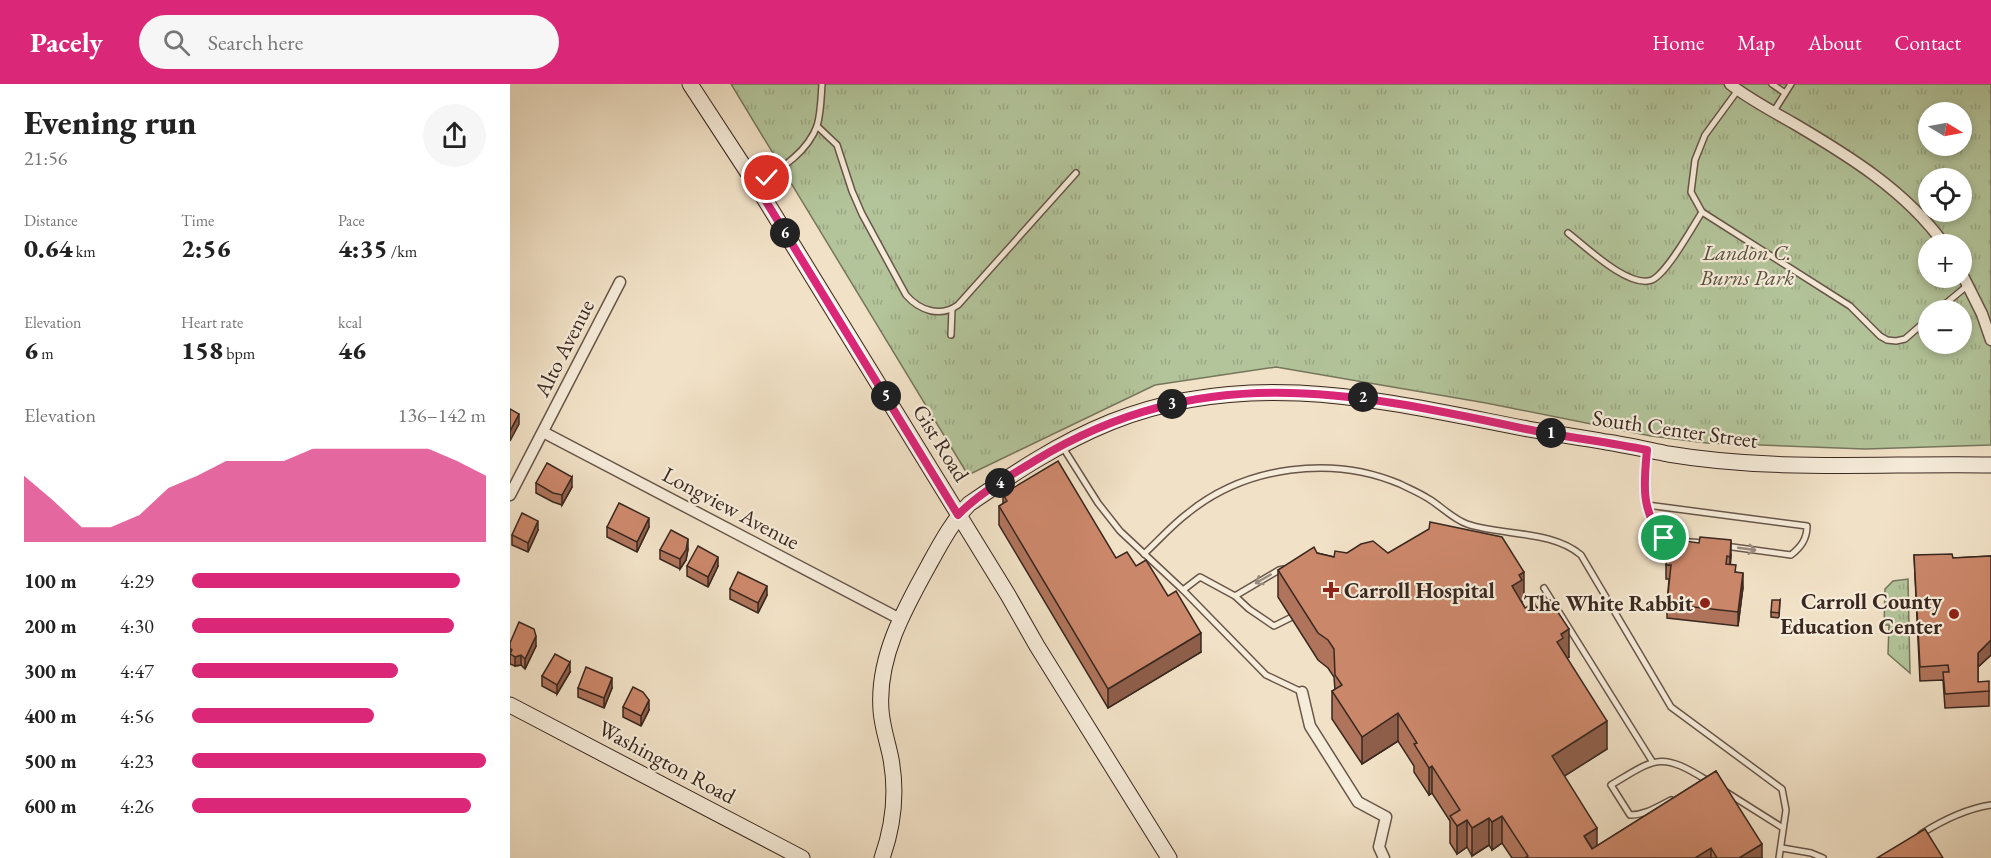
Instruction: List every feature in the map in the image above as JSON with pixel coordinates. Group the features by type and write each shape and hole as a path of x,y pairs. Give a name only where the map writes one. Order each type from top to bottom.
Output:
{"street":[{"name":"Gist Road","path":"690,84 756,185 1169,858"},
{"path":"1734,87 1830,144 1888,186 1919,214 1936,234"},
{"name":"Alto Avenue","path":"510,495 620,282"},
{"path":"1969,288 1991,340"},
{"name":"South Center Street","path":"882,858 889,835 894,795 891,760 880,695 887,655 900,619 922,576 958,515 969,504 1061,445 1112,422 1179,402 1218,395 1284,392 1359,397 1647,450 1756,465 1991,465"},
{"name":"Longview Avenue","path":"543,432 900,619"},
{"path":"1302,692 1310,726 1358,802 1386,817 1379,847 1384,858"},
{"name":"Washington Road","path":"510,705 802,858"}],"lane":[{"path":"756,185 800,153 817,126 822,84"},
{"path":"1772,84 1785,93"},
{"path":"1774,111 1791,84"},
{"path":"1734,87 1705,135 1695,160 1691,192 1702,213 1850,306 1887,340 1905,339 1918,328"},
{"path":"817,126 837,146 855,198 906,295 923,310 952,309"},
{"path":"951,335 952,309 1076,173"},
{"path":"1568,233 1623,275 1640,280 1652,280 1667,266 1702,213"},
{"path":"1950,300 1964,288"},
{"path":"1061,445 1111,521 1266,675 1302,692"},
{"path":"1647,450 1643,485 1653,526 1664,538 1710,544"},
{"path":"1144,554 1188,513 1230,487 1252,479 1308,468 1357,471 1379,477 1429,499 1465,523 1562,543 1581,555 1671,707 1782,789 1786,810 1779,858"},
{"path":"1647,506 1807,526 1807,535 1799,549 1791,555 1722,546"},
{"path":"1235,596 1279,570 1287,569 1294,573"},
{"path":"1183,590 1200,577 1235,596 1274,626 1301,612"},
{"path":"1544,588 1652,761"},
{"path":"1680,794 1652,810 1630,814 1611,785 1652,761 1683,765 1712,783 1704,784"},
{"path":"1722,789 1783,828"},
{"path":"1913,840 1947,818 1991,805"},
{"path":"1782,848 1811,853 1822,858"}],"green space":[{"name":"Landon C. Burns Park","path":"731,84 1991,84 1991,445 1865,449 1707,443 1651,436 1486,403 1276,367 1155,385 968,475"},
{"path":"1908,579 1910,673 1888,654 1889,625 1884,625 1885,589 1893,581"}],"building":[{"path":"510,409 519,414 510,431"},
{"path":"1058,461 1116,558 1127,552 1136,566 1146,560 1168,596 1176,591 1201,633 1108,689 999,506 1007,501 1003,494"},
{"path":"547,463 572,477 562,495 553,493 536,483"},
{"path":"619,503 649,518 637,542 607,527"},
{"path":"522,513 538,521 528,543 512,535"},
{"path":"1430,522 1502,537 1524,572 1519,575 1522,580 1512,586 1525,608 1534,602 1537,608 1550,600 1569,629 1561,634 1563,638 1557,642 1607,721 1552,756 1597,828 1584,836 1592,849 1716,771 1762,844 1739,858 1717,858 1711,848 1695,858 1525,858 1528,856 1502,816 1492,822 1489,818 1472,828 1467,820 1457,826 1450,816 1460,810 1432,766 1429,768 1414,744 1417,743 1398,713 1362,737 1332,691 1342,685 1335,675 1334,649 1328,640 1318,633 1278,570 1314,547 1317,553 1334,557 1335,551 1347,553 1361,544 1373,541 1388,553 1429,529"},
{"path":"671,530 688,539 686,550 680,559 660,550"},
{"name":"The White Rabbit","path":"1700,537 1731,540 1730,557 1727,556 1726,564 1736,565 1735,572 1743,573 1738,612 1667,604 1671,565 1666,565 1669,539 1699,543"},
{"path":"698,546 718,557 708,577 687,566"},
{"name":"Carroll County Education Center","path":"1952,554 1953,558 1991,556 1991,640 1978,653 1978,682 1989,681 1989,691 1945,694 1943,672 1949,672 1948,665 1920,667 1914,555"},
{"path":"738,572 767,586 758,603 730,589"},
{"path":"1772,600 1780,600 1779,613 1771,612"},
{"path":"519,622 534,629 536,636 525,659 521,655 515,657 510,654 512,650 510,643"},
{"path":"555,654 570,662 557,685 542,676"},
{"path":"586,667 612,678 604,698 578,688"},
{"path":"633,687 643,692 649,700 641,716 623,707"},
{"path":"1925,829 1943,858 1877,858"}],"place":[{"name":"Carroll Hospital","path":"1331,590"},
{"name":"The White Rabbit","path":"1705,603"},
{"name":"Carroll County Education Center","path":"1954,614"}],"route":[{"path":"767,178 756,185 958,515 969,504 1011,475 1061,445 1112,422 1179,402 1218,395 1284,392 1359,397 1647,450 1643,485 1647,506 1653,526 1664,538"}]}
